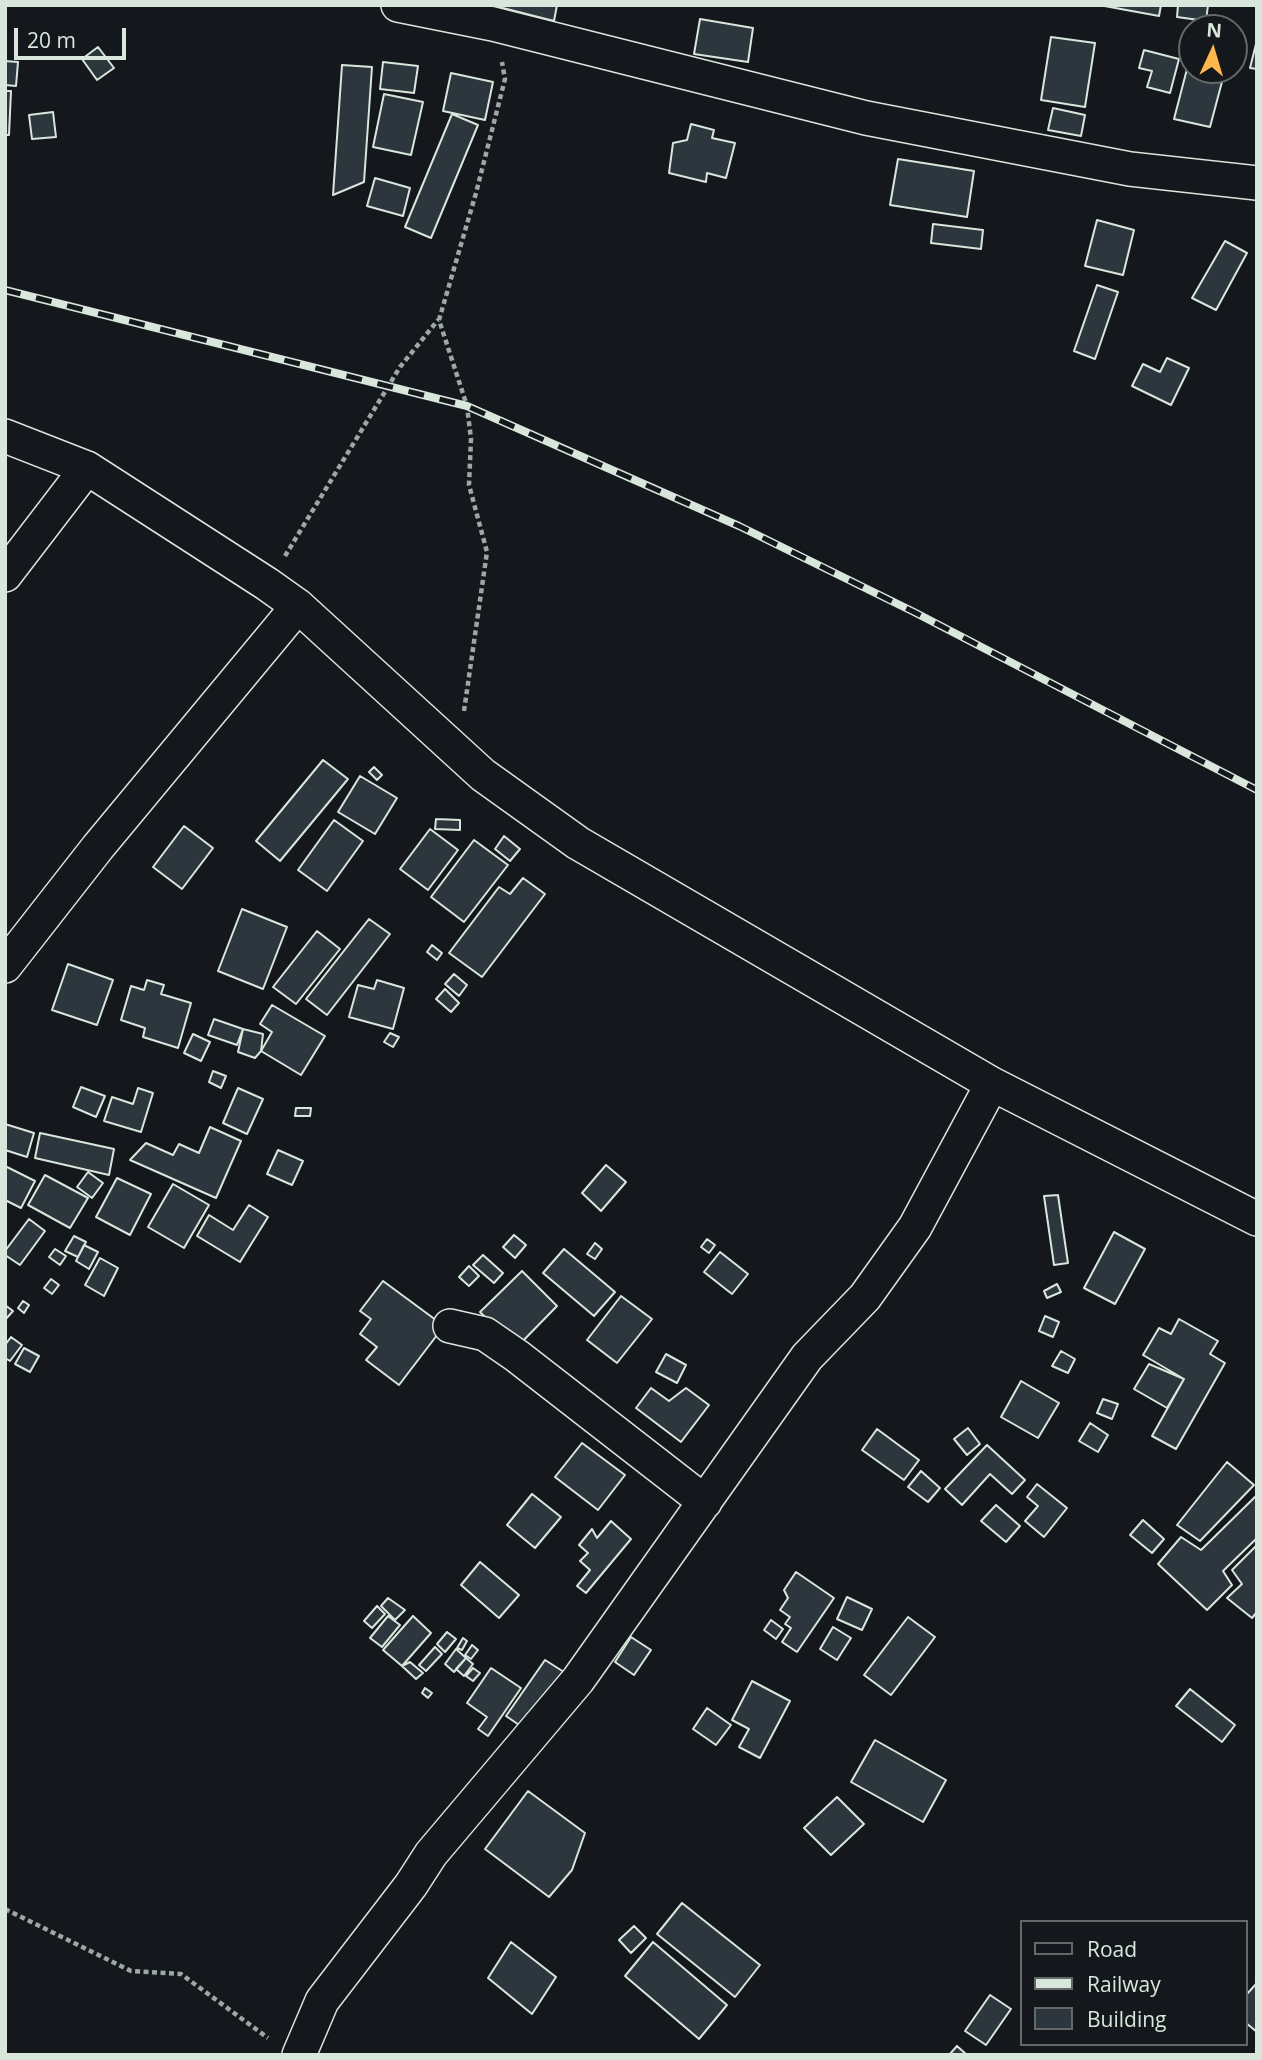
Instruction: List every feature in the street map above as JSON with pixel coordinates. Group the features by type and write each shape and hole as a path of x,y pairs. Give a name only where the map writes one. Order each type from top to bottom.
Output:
{"street":[{"path":"398,5 493,24 866,118 1130,169 1257,183"},
{"path":"5,436 87,468 298,606 484,775 578,843 992,1084 1257,1219"},
{"path":"5,575 87,468"},
{"path":"5,966 98,847 298,606"},
{"path":"299,2055 322,2001 411,1885 431,1854 578,1680 807,1357 865,1297 915,1227 992,1084"},
{"path":"450,1326 485,1334 517,1356 705,1502"}],"path":[{"path":"267,584 400,367 439,320 477,193 505,79 493,24"},
{"path":"439,320 467,406 471,439 469,485 487,552 458,751"},
{"path":"5,1909 131,1971 181,1974 270,2039"}],"building":[{"path":"491,5 557,5 554,21"},
{"path":"1099,5 1161,5 1159,16"},
{"path":"1178,5 1208,5 1207,14 1178,14 1177,17"},
{"path":"700,19 753,28 748,62 694,54"},
{"path":"1051,37 1095,43 1085,107 1041,100"},
{"path":"1257,40 1257,69 1250,68"},
{"path":"98,47 114,68 97,80 82,59"},
{"path":"1144,50 1178,59 1170,93 1147,87 1152,71 1139,68"},
{"path":"5,61 18,62 16,86 5,85"},
{"path":"383,62 418,66 414,93 380,89"},
{"path":"342,65 372,67 364,182 333,195"},
{"path":"451,73 493,82 485,120 443,111"},
{"path":"1183,84 1221,84 1210,127 1174,119"},
{"path":"5,91 11,91 9,135 5,135"},
{"path":"384,94 423,102 411,155 373,147"},
{"path":"1053,108 1085,115 1081,136 1048,130"},
{"path":"53,112 56,137 32,139 29,115"},
{"path":"452,114 478,125 431,238 405,227"},
{"path":"691,124 714,130 712,138 735,143 726,178 707,173 706,182 669,173 673,143 687,140"},
{"path":"898,159 974,171 967,217 890,205"},
{"path":"375,178 410,188 403,216 367,206"},
{"path":"1097,220 1134,230 1123,275 1085,266"},
{"path":"933,224 983,230 981,249 931,243"},
{"path":"1225,241 1247,253 1216,310 1192,298"},
{"path":"1097,285 1118,292 1095,359 1074,351"},
{"path":"1167,358 1189,368 1171,405 1132,386 1143,364 1160,372"},
{"path":"323,760 348,779 280,861 256,841"},
{"path":"374,767 382,775 377,780 369,772"},
{"path":"360,776 397,798 375,834 338,812"},
{"path":"436,819 460,820 460,830 435,829"},
{"path":"334,820 363,841 327,891 298,870"},
{"path":"184,826 213,848 182,889 153,867"},
{"path":"430,829 458,850 428,890 400,869"},
{"path":"504,836 520,849 510,861 495,849"},
{"path":"474,840 508,865 464,922 431,897"},
{"path":"523,878 545,894 482,977 449,953 499,887 510,894"},
{"path":"242,909 287,927 263,989 218,971"},
{"path":"369,919 390,934 327,1015 306,999"},
{"path":"317,931 340,949 296,1004 273,987"},
{"path":"432,945 442,953 437,960 427,952"},
{"path":"68,964 113,980 97,1025 52,1010"},
{"path":"454,974 467,985 459,996 445,984"},
{"path":"147,980 164,985 161,994 191,1003 178,1048 143,1037 145,1028 121,1020 131,986 144,990"},
{"path":"377,980 404,988 393,1029 349,1017 358,985 374,989"},
{"path":"445,989 459,1003 451,1012 436,999"},
{"path":"272,1005 325,1036 301,1075 261,1051 272,1032 260,1024"},
{"path":"214,1019 243,1029 237,1045 208,1035"},
{"path":"243,1029 263,1034 261,1051 255,1058 238,1052"},
{"path":"390,1033 399,1037 393,1047 384,1042"},
{"path":"193,1034 210,1042 201,1061 184,1053"},
{"path":"213,1071 226,1076 221,1088 209,1082"},
{"path":"81,1087 105,1096 96,1117 73,1107"},
{"path":"138,1088 153,1093 141,1132 104,1121 112,1097 133,1104"},
{"path":"238,1088 263,1099 247,1134 223,1123"},
{"path":"296,1108 311,1108 310,1116 295,1116"},
{"path":"5,1124 34,1133 27,1157 5,1150"},
{"path":"210,1127 241,1141 216,1198 130,1160 146,1143 173,1155 179,1144 199,1153"},
{"path":"40,1133 114,1149 109,1175 35,1158"},
{"path":"278,1150 303,1161 292,1185 267,1174"},
{"path":"606,1165 626,1182 601,1211 582,1193"},
{"path":"5,1166 35,1181 21,1208 5,1200"},
{"path":"88,1172 103,1183 92,1198 77,1187"},
{"path":"45,1175 88,1198 70,1228 28,1205"},
{"path":"117,1178 151,1194 130,1235 96,1217"},
{"path":"173,1184 209,1205 184,1248 148,1227"},
{"path":"1058,1195 1068,1263 1054,1265 1044,1196"},
{"path":"249,1205 268,1217 240,1262 197,1236 209,1215 233,1230"},
{"path":"29,1219 45,1231 20,1265 5,1255 5,1251"},
{"path":"1114,1232 1145,1249 1115,1304 1084,1288"},
{"path":"514,1235 526,1245 515,1258 503,1247"},
{"path":"74,1236 86,1242 78,1257 65,1251"},
{"path":"707,1239 715,1245 709,1253 701,1247"},
{"path":"595,1243 602,1249 595,1259 587,1254"},
{"path":"84,1245 98,1252 89,1269 76,1261"},
{"path":"55,1249 66,1256 60,1265 49,1257"},
{"path":"564,1249 615,1292 594,1316 543,1273"},
{"path":"720,1252 748,1274 732,1294 704,1272"},
{"path":"483,1255 503,1273 494,1283 473,1265"},
{"path":"100,1258 118,1268 104,1296 85,1285"},
{"path":"469,1266 479,1276 469,1286 459,1277"},
{"path":"522,1271 557,1306 516,1348 480,1312"},
{"path":"51,1279 59,1285 52,1294 44,1288"},
{"path":"383,1281 444,1326 399,1385 366,1360 377,1347 360,1334 371,1319 360,1311"},
{"path":"1057,1284 1061,1292 1047,1298 1044,1291"},
{"path":"621,1296 652,1319 617,1363 587,1340"},
{"path":"23,1301 29,1305 24,1313 18,1308"},
{"path":"5,1305 13,1311 5,1320"},
{"path":"1045,1316 1059,1322 1053,1337 1039,1331"},
{"path":"1179,1319 1218,1341 1210,1354 1225,1363 1176,1449 1152,1436 1184,1379 1143,1355 1159,1328 1171,1334"},
{"path":"11,1337 22,1345 10,1361 5,1358 5,1345"},
{"path":"24,1348 39,1356 30,1372 15,1364"},
{"path":"1061,1351 1075,1359 1068,1373 1052,1366"},
{"path":"666,1354 686,1365 677,1383 656,1372"},
{"path":"1149,1364 1184,1379 1167,1408 1134,1389"},
{"path":"1021,1381 1059,1403 1038,1438 1001,1417"},
{"path":"651,1388 669,1401 686,1388 709,1405 681,1442 636,1408"},
{"path":"1103,1399 1118,1404 1112,1419 1097,1413"},
{"path":"1090,1423 1108,1435 1098,1452 1079,1441"},
{"path":"968,1428 980,1444 967,1455 954,1439"},
{"path":"877,1429 919,1460 904,1480 862,1450"},
{"path":"582,1443 625,1475 598,1510 555,1477"},
{"path":"987,1445 1025,1480 1012,1494 990,1474 962,1505 945,1489"},
{"path":"1227,1462 1254,1485 1200,1541 1177,1525"},
{"path":"921,1471 940,1488 928,1502 908,1487"},
{"path":"1037,1484 1067,1508 1044,1537 1025,1521 1038,1506 1027,1497"},
{"path":"532,1494 561,1517 535,1548 507,1525"},
{"path":"1257,1495 1257,1538 1223,1571 1232,1585 1207,1610 1158,1564 1181,1537 1201,1550"},
{"path":"996,1505 1020,1526 1006,1542 981,1521"},
{"path":"1143,1520 1164,1539 1152,1553 1130,1535"},
{"path":"611,1521 631,1539 586,1593 577,1586 590,1570 580,1561 588,1553 579,1545 592,1529 597,1538"},
{"path":"1257,1545 1257,1612 1252,1618 1227,1598 1242,1584 1232,1570"},
{"path":"480,1562 519,1595 499,1618 461,1585"},
{"path":"796,1572 834,1598 797,1652 782,1642 791,1628 785,1624 790,1617 780,1610 788,1598 784,1590"},
{"path":"847,1597 872,1609 862,1630 837,1619"},
{"path":"388,1598 405,1610 395,1620 381,1606"},
{"path":"377,1606 385,1614 372,1628 364,1621"},
{"path":"388,1616 400,1625 382,1647 370,1638"},
{"path":"413,1616 431,1633 402,1666 383,1650"},
{"path":"908,1617 935,1637 891,1695 864,1675"},
{"path":"771,1620 783,1629 776,1639 764,1630"},
{"path":"833,1627 851,1638 837,1660 820,1649"},
{"path":"447,1632 456,1639 445,1652 437,1644"},
{"path":"631,1637 651,1650 634,1675 615,1662"},
{"path":"463,1638 467,1641 462,1650 457,1648"},
{"path":"472,1645 478,1650 471,1659 465,1655"},
{"path":"435,1647 442,1654 426,1671 419,1665"},
{"path":"456,1649 466,1658 454,1672 445,1664"},
{"path":"466,1658 473,1664 464,1676 456,1669"},
{"path":"545,1660 564,1672 525,1729 506,1716"},
{"path":"410,1662 423,1673 416,1679 402,1666"},
{"path":"473,1668 480,1673 473,1681 466,1676"},
{"path":"491,1668 521,1688 488,1736 478,1729 487,1717 467,1703"},
{"path":"752,1681 790,1701 760,1758 739,1747 749,1729 732,1720"},
{"path":"425,1688 432,1693 428,1698 422,1693"},
{"path":"1190,1689 1235,1725 1222,1742 1176,1706"},
{"path":"707,1708 731,1725 716,1745 693,1729"},
{"path":"875,1740 946,1780 923,1822 851,1782"},
{"path":"528,1791 585,1833 572,1870 549,1897 485,1849"},
{"path":"837,1797 864,1824 831,1855 804,1828"},
{"path":"682,1903 760,1965 735,1997 657,1934"},
{"path":"634,1926 646,1938 631,1953 619,1940"},
{"path":"511,1942 556,1977 532,2014 488,1978"},
{"path":"653,1942 727,2005 699,2039 625,1976"},
{"path":"1257,1983 1257,2032 1248,2025 1248,1993"},
{"path":"990,1995 1011,2009 986,2045 965,2031"},
{"path":"957,2046 967,2055 949,2055"}],"railway":[{"path":"5,290 467,406 739,526 914,612 1257,790"}]}
